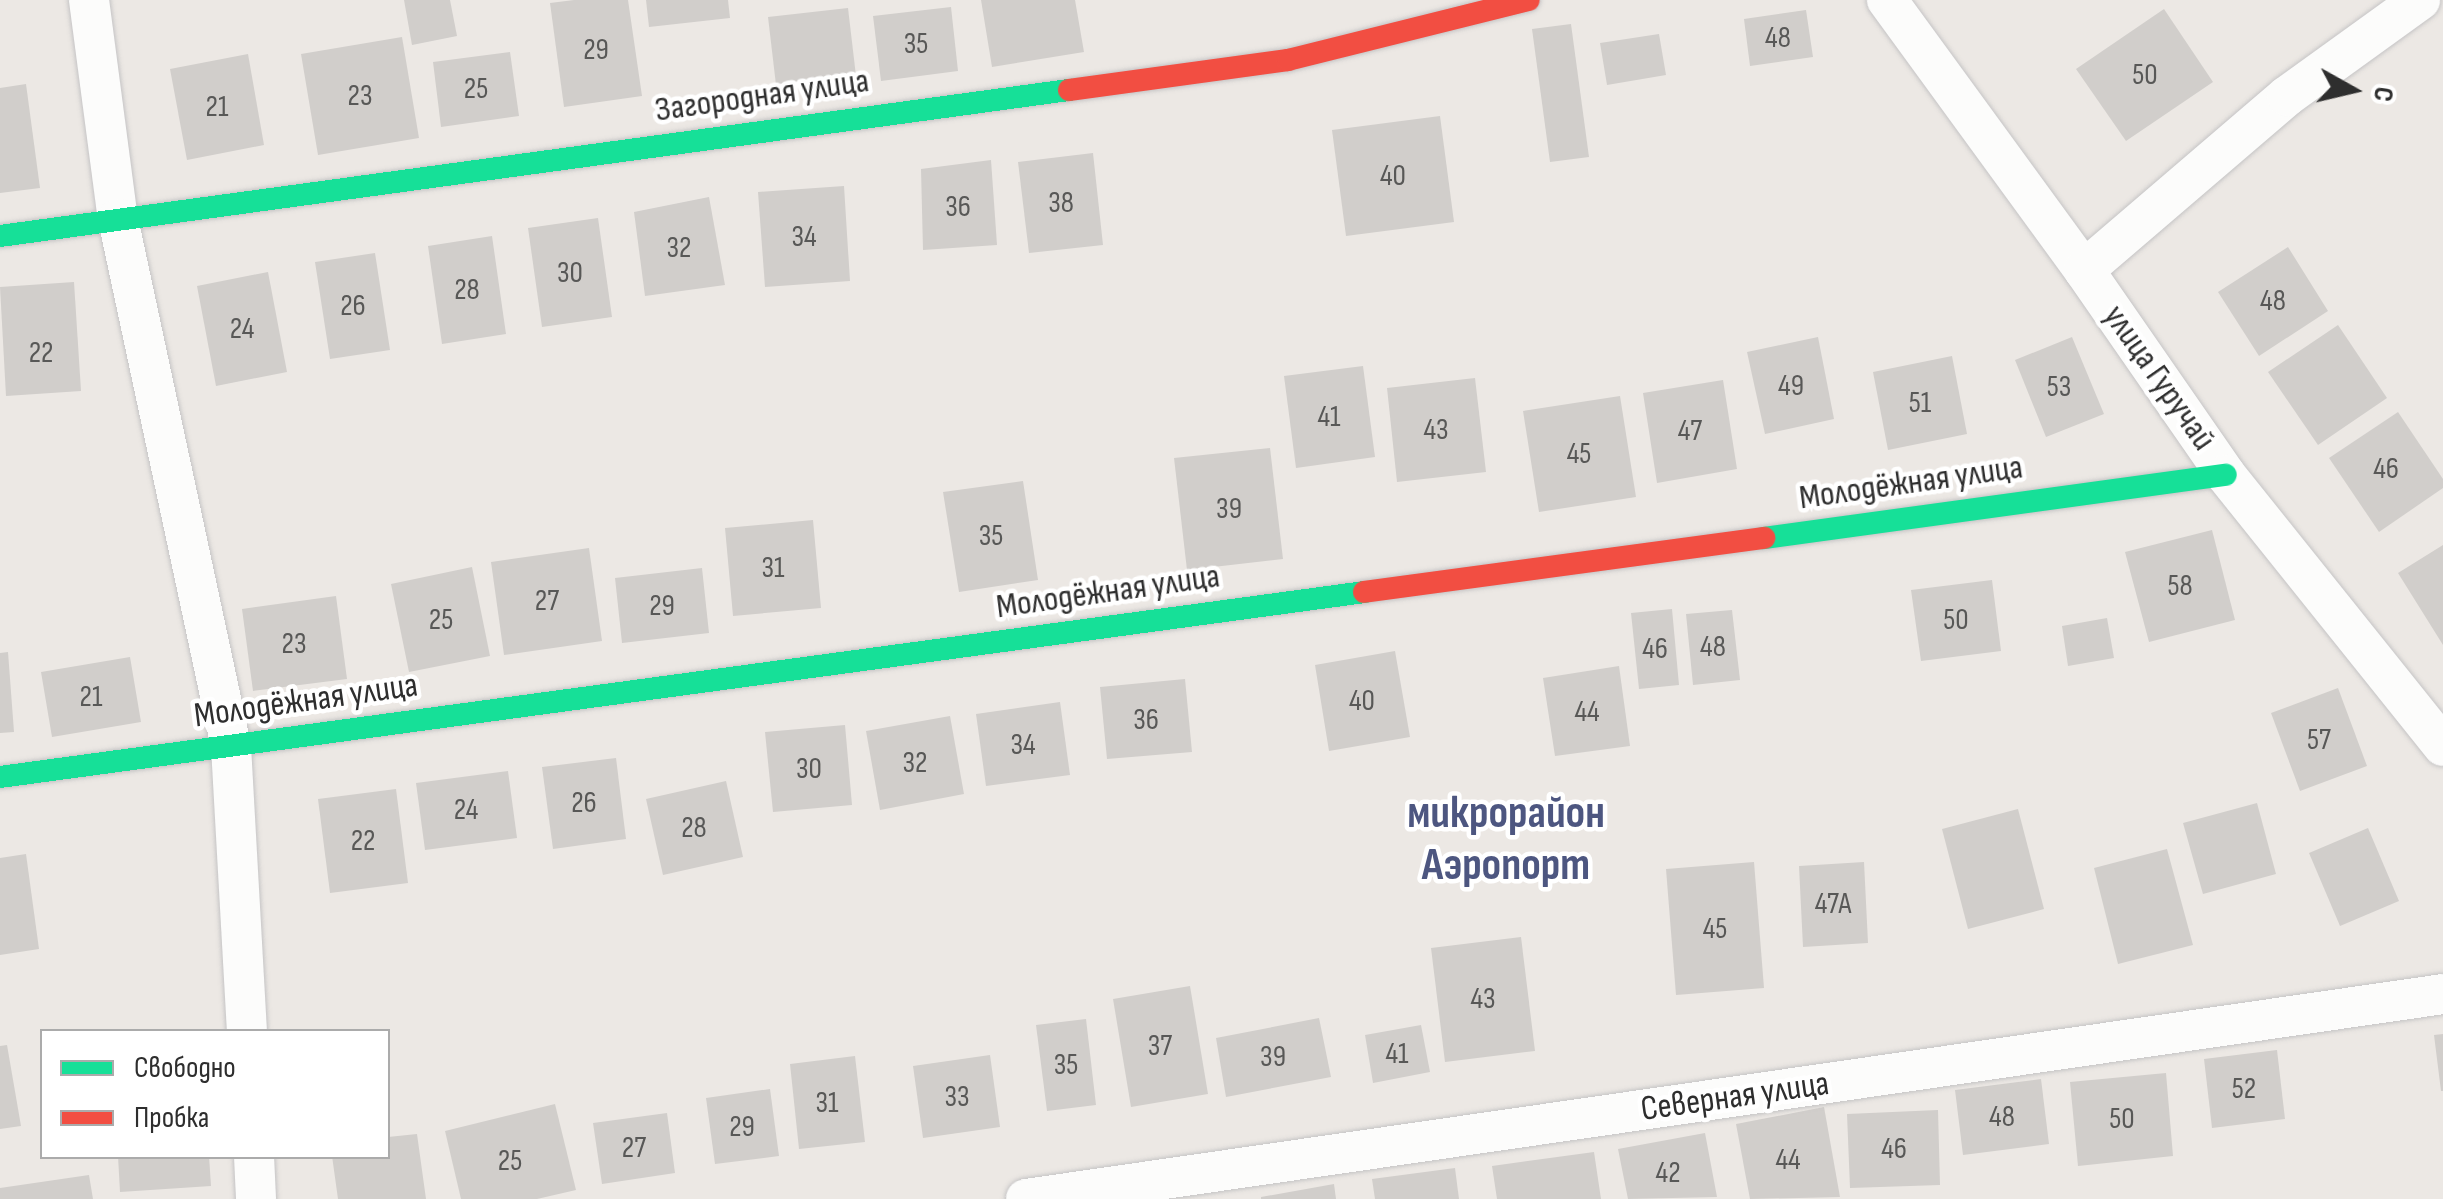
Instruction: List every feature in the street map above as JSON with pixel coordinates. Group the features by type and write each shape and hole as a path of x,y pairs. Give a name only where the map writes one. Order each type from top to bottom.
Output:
{"street":[{"path":"89,0 118,218 231,746 247,1029"},
{"name":"Загородная улица","path":"0,236 1288,60 1529,0"},
{"name":"улица Гуручай","path":"1887,0 2084,270 2226,475 2443,746"},
{"path":"2084,270 2287,96 2420,0"},
{"name":"Молодёжная улица","path":"0,778 2226,475"},
{"name":"Северная улица","path":"1026,1199 2443,994"},
{"path":"254,1159 256,1199"}],"building":[{"path":"404,0 450,0 457,36 412,45"},
{"path":"628,0 642,96 564,107 550,3"},
{"path":"646,0 728,0 730,18 649,27"},
{"path":"981,0 1075,0 1084,52 992,67"},
{"path":"951,7 958,71 881,81 873,16"},
{"path":"848,8 856,76 776,85 768,17"},
{"path":"2164,9 2213,82 2126,141 2076,69"},
{"path":"1806,10 1813,57 1750,66 1744,19"},
{"path":"1571,24 1589,157 1550,162 1532,29"},
{"path":"1659,34 1666,75 1607,85 1600,43"},
{"path":"402,37 419,138 318,155 301,54"},
{"path":"510,52 519,116 441,127 433,62"},
{"path":"248,54 264,145 187,160 170,69"},
{"path":"26,84 40,188 0,193 0,88"},
{"path":"1440,116 1454,222 1346,236 1332,130"},
{"path":"1093,153 1103,245 1029,253 1018,162"},
{"path":"991,160 997,245 923,250 921,169"},
{"path":"844,186 850,281 765,287 758,192"},
{"path":"709,197 725,285 645,296 634,212"},
{"path":"598,218 612,317 542,327 528,228"},
{"path":"492,236 506,334 442,344 428,246"},
{"path":"2288,247 2328,311 2259,356 2218,292"},
{"path":"375,253 390,350 330,359 315,262"},
{"path":"268,272 287,372 216,386 197,286"},
{"path":"74,282 81,391 6,396 0,287"},
{"path":"2338,325 2387,398 2318,445 2268,372"},
{"path":"1818,337 1834,419 1765,434 1747,352"},
{"path":"2072,337 2104,414 2046,437 2015,360"},
{"path":"1952,356 1967,434 1888,450 1873,372"},
{"path":"1363,366 1375,457 1296,468 1284,376"},
{"path":"1475,378 1486,472 1397,482 1387,388"},
{"path":"1723,380 1737,469 1657,483 1643,393"},
{"path":"1620,396 1636,497 1539,512 1523,411"},
{"path":"2398,412 2443,479 2443,488 2379,532 2329,458"},
{"path":"1270,448 1283,559 1187,570 1174,458"},
{"path":"1023,481 1038,580 959,592 943,492"},
{"path":"813,520 821,608 733,616 725,528"},
{"path":"2212,530 2235,620 2149,642 2125,552"},
{"path":"2443,545 2443,645 2398,573"},
{"path":"589,548 602,641 504,655 491,562"},
{"path":"472,567 490,656 409,672 391,584"},
{"path":"702,568 709,633 622,643 615,578"},
{"path":"1992,580 2001,651 1921,661 1911,590"},
{"path":"336,596 347,679 253,691 242,609"},
{"path":"1672,609 1679,685 1639,689 1631,613"},
{"path":"1732,610 1740,680 1693,685 1686,614"},
{"path":"2107,618 2114,658 2068,666 2062,626"},
{"path":"1395,651 1410,737 1329,751 1315,665"},
{"path":"8,652 14,732 0,733 0,653"},
{"path":"130,657 141,722 52,737 41,672"},
{"path":"1619,666 1630,746 1555,756 1543,678"},
{"path":"1185,679 1192,752 1107,759 1100,687"},
{"path":"2338,688 2367,766 2300,791 2271,713"},
{"path":"1060,702 1070,775 986,786 976,714"},
{"path":"950,716 964,794 880,810 866,731"},
{"path":"845,725 852,805 773,812 765,732"},
{"path":"616,758 626,839 553,849 542,767"},
{"path":"508,771 517,838 425,850 416,783"},
{"path":"726,781 743,857 663,875 646,799"},
{"path":"396,789 408,883 330,893 318,799"},
{"path":"2257,803 2276,874 2203,894 2183,823"},
{"path":"2018,809 2044,909 1968,929 1942,829"},
{"path":"2368,828 2399,901 2340,926 2309,853"},
{"path":"2167,849 2193,945 2118,964 2094,868"},
{"path":"26,854 39,949 0,955 0,858"},
{"path":"1754,862 1764,988 1676,995 1666,869"},
{"path":"1864,862 1868,943 1803,947 1799,866"},
{"path":"1521,937 1535,1051 1445,1062 1431,948"},
{"path":"1190,986 1208,1094 1131,1107 1113,999"},
{"path":"1319,1018 1331,1077 1226,1097 1216,1038"},
{"path":"1086,1019 1096,1105 1047,1111 1036,1025"},
{"path":"1421,1025 1430,1072 1373,1083 1365,1035"},
{"path":"2443,1034 2443,1091 2441,1091 2434,1035"},
{"path":"7,1045 21,1126 0,1129 0,1046"},
{"path":"2277,1050 2285,1119 2212,1128 2204,1059"},
{"path":"990,1055 1000,1127 923,1138 913,1066"},
{"path":"855,1056 865,1142 799,1149 790,1064"},
{"path":"2166,1073 2173,1156 2078,1166 2070,1082"},
{"path":"2041,1079 2049,1144 1963,1155 1955,1090"},
{"path":"770,1089 779,1156 715,1164 706,1098"},
{"path":"555,1104 576,1190 537,1199 461,1199 445,1131"},
{"path":"1824,1107 1840,1197 1750,1199 1736,1124"},
{"path":"1938,1110 1940,1185 1850,1188 1847,1114"},
{"path":"667,1113 675,1173 602,1184 593,1123"},
{"path":"1705,1133 1717,1197 1628,1199 1618,1149"},
{"path":"417,1134 426,1199 338,1199 332,1159 390,1159 390,1137"},
{"path":"1594,1152 1601,1199 1497,1199 1492,1166"},
{"path":"118,1159 209,1159 211,1186 120,1192"},
{"path":"1455,1168 1459,1199 1375,1199 1372,1179"},
{"path":"89,1175 93,1199 0,1199 0,1188"},
{"path":"1334,1184 1336,1199 1261,1199 1261,1197"}],"traffic: fast":[{"path":"0,236 1069,90"},
{"path":"1764,538 2226,475"},
{"path":"0,777 1364,592"}],"traffic: jam":[{"path":"1069,90 1288,60 1529,0"},
{"path":"1364,592 1764,538"}],"district":[{"name":"микрорайон Аэропорт","path":"1506,840"}]}
